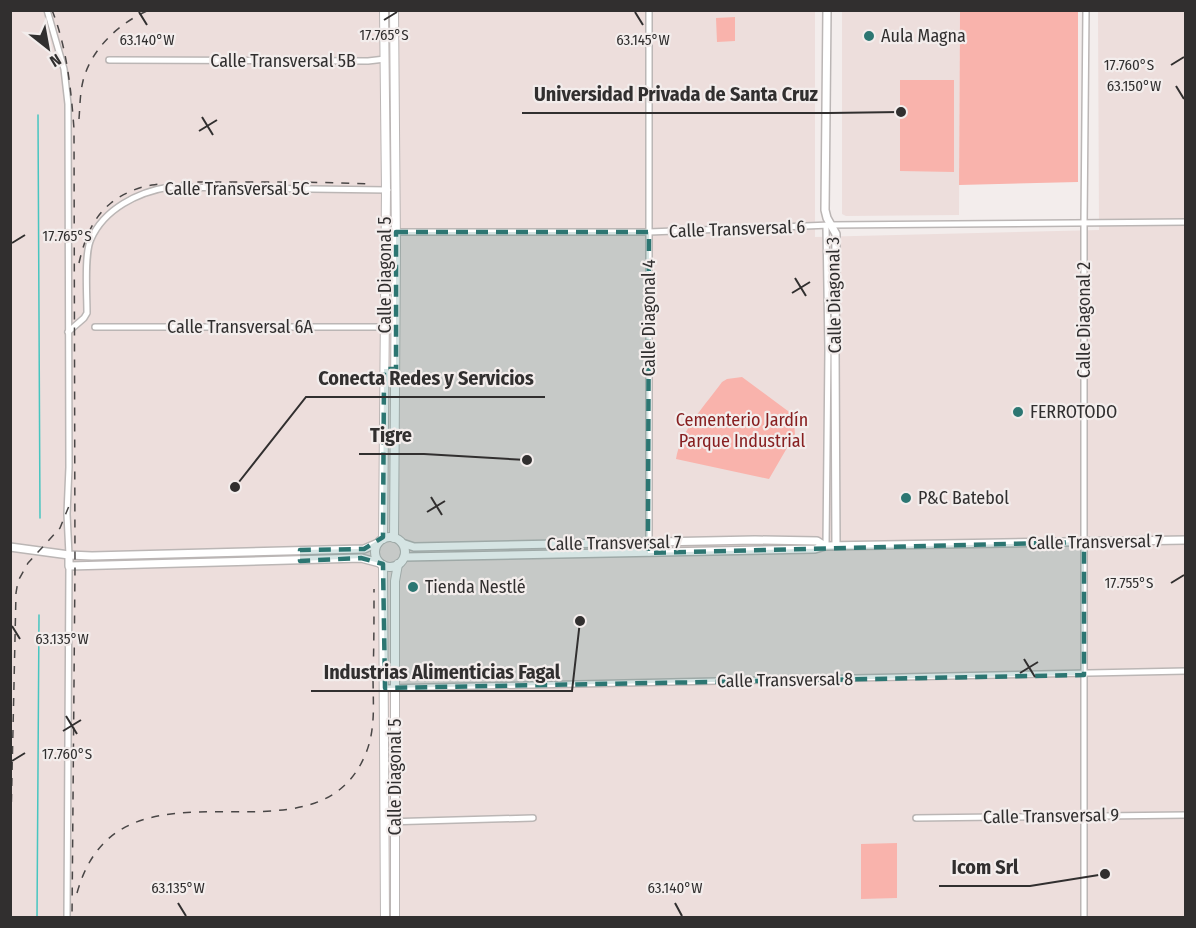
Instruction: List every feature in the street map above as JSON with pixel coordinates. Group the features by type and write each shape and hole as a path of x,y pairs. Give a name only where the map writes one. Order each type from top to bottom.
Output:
{"main road":[{"name":"Calle Diagonal 5","path":"381,541 386,189 384,10"},
{"name":"Calle Diagonal 5","path":"394,10 398,540"},
{"path":"384,369 396,369"},
{"path":"398,540 405,550 401,561 391,567 381,564 375,551 381,541 398,540"},
{"name":"Calle Diagonal 5","path":"395,918 395,581 401,561"},
{"name":"Calle Diagonal 5","path":"381,564 385,688 385,918"}],"street":[{"path":"47,10 64,69 68,104 67,918"},
{"name":"Calle Diagonal 4","path":"649,10 649,553"},
{"name":"Calle Diagonal 3","path":"827,10 825,210 828,225 836,234 836,546"},
{"name":"Calle Diagonal 2","path":"1084,918 1086,10"},
{"name":"Calle Transversal 5B","path":"109,60 368,62 385,59"},
{"path":"386,134 394,135"},
{"name":"Calle Transversal 5C","path":"68,332 87,313 90,240 104,220 125,202 148,190 169,187 396,190"},
{"name":"Calle Transversal 6","path":"396,232 649,232 828,225 1185,222"},
{"path":"826,546 828,225"},
{"name":"Calle Transversal 6A","path":"95,327 385,327"},
{"name":"Calle Transversal 7","path":"398,540 414,547 755,540 817,541 826,546"},
{"name":"Calle Transversal 7","path":"401,561 484,556 815,549 826,546 1185,540"},
{"path":"10,547 69,555 117,555 364,549 381,541"},
{"path":"484,546 484,556"},
{"path":"300,550 300,561"},
{"path":"199,552 199,563"},
{"path":"117,555 118,564"},
{"path":"69,566 362,558 381,564"},
{"name":"Calle Transversal 8","path":"385,688 1084,675 1185,671"},
{"name":"Calle Transversal 9","path":"916,818 1185,815"},
{"path":"384,822 533,818"}],"highlighted area":[{"path":"396,232 649,232 648,553 1084,542 1084,675 385,688 383,564 361,558 300,561 300,550 364,549 383,537 384,369 396,369"}],"shaded area":[{"path":"10,11 815,11 815,237 1099,230 1098,11 1185,11 1185,917 11,917"},
{"path":"842,11 960,11 959,215 846,216 842,214"}],"green space":[{"path":"960,11 1078,11 1078,182 959,185"},
{"path":"735,17 735,41 717,42 716,18"},
{"path":"900,80 954,80 954,172 900,171"},
{"name":"Cementerio Jardín Parque Industrial","path":"742,377 796,417 795,434 769,479 676,459 688,428 722,382"},
{"path":"897,843 897,898 861,899 861,844"}],"waterway":[{"path":"38,115 40,518"},
{"path":"37,918 39,615"}],"railway":[{"path":"52,10 65,54 74,129 75,567 72,918"},
{"path":"79,119 83,81 92,58 117,30 149,10"},
{"path":"79,263 86,238 104,209 125,194 141,187 189,182 373,184"},
{"path":"10,866 18,581 28,563 60,528 71,501"},
{"path":"77,893 100,848 133,823 174,814 264,811 306,806 341,789 366,753 371,734 374,589"}],"place":[{"name":"Aula Magna","path":"869,36"},
{"name":"Universidad Privada de Santa Cruz","path":"901,112"},
{"name":"FERROTODO","path":"1018,412"},
{"name":"Tigre","path":"527,460"},
{"name":"Conecta Redes y Servicios","path":"235,487"},
{"name":"P&C Batebol","path":"906,498"},
{"name":"Tienda Nestlé","path":"413,587"},
{"name":"Industrias Alimenticias Fagal","path":"580,621"},
{"name":"Icom Srl","path":"1105,874"}]}
